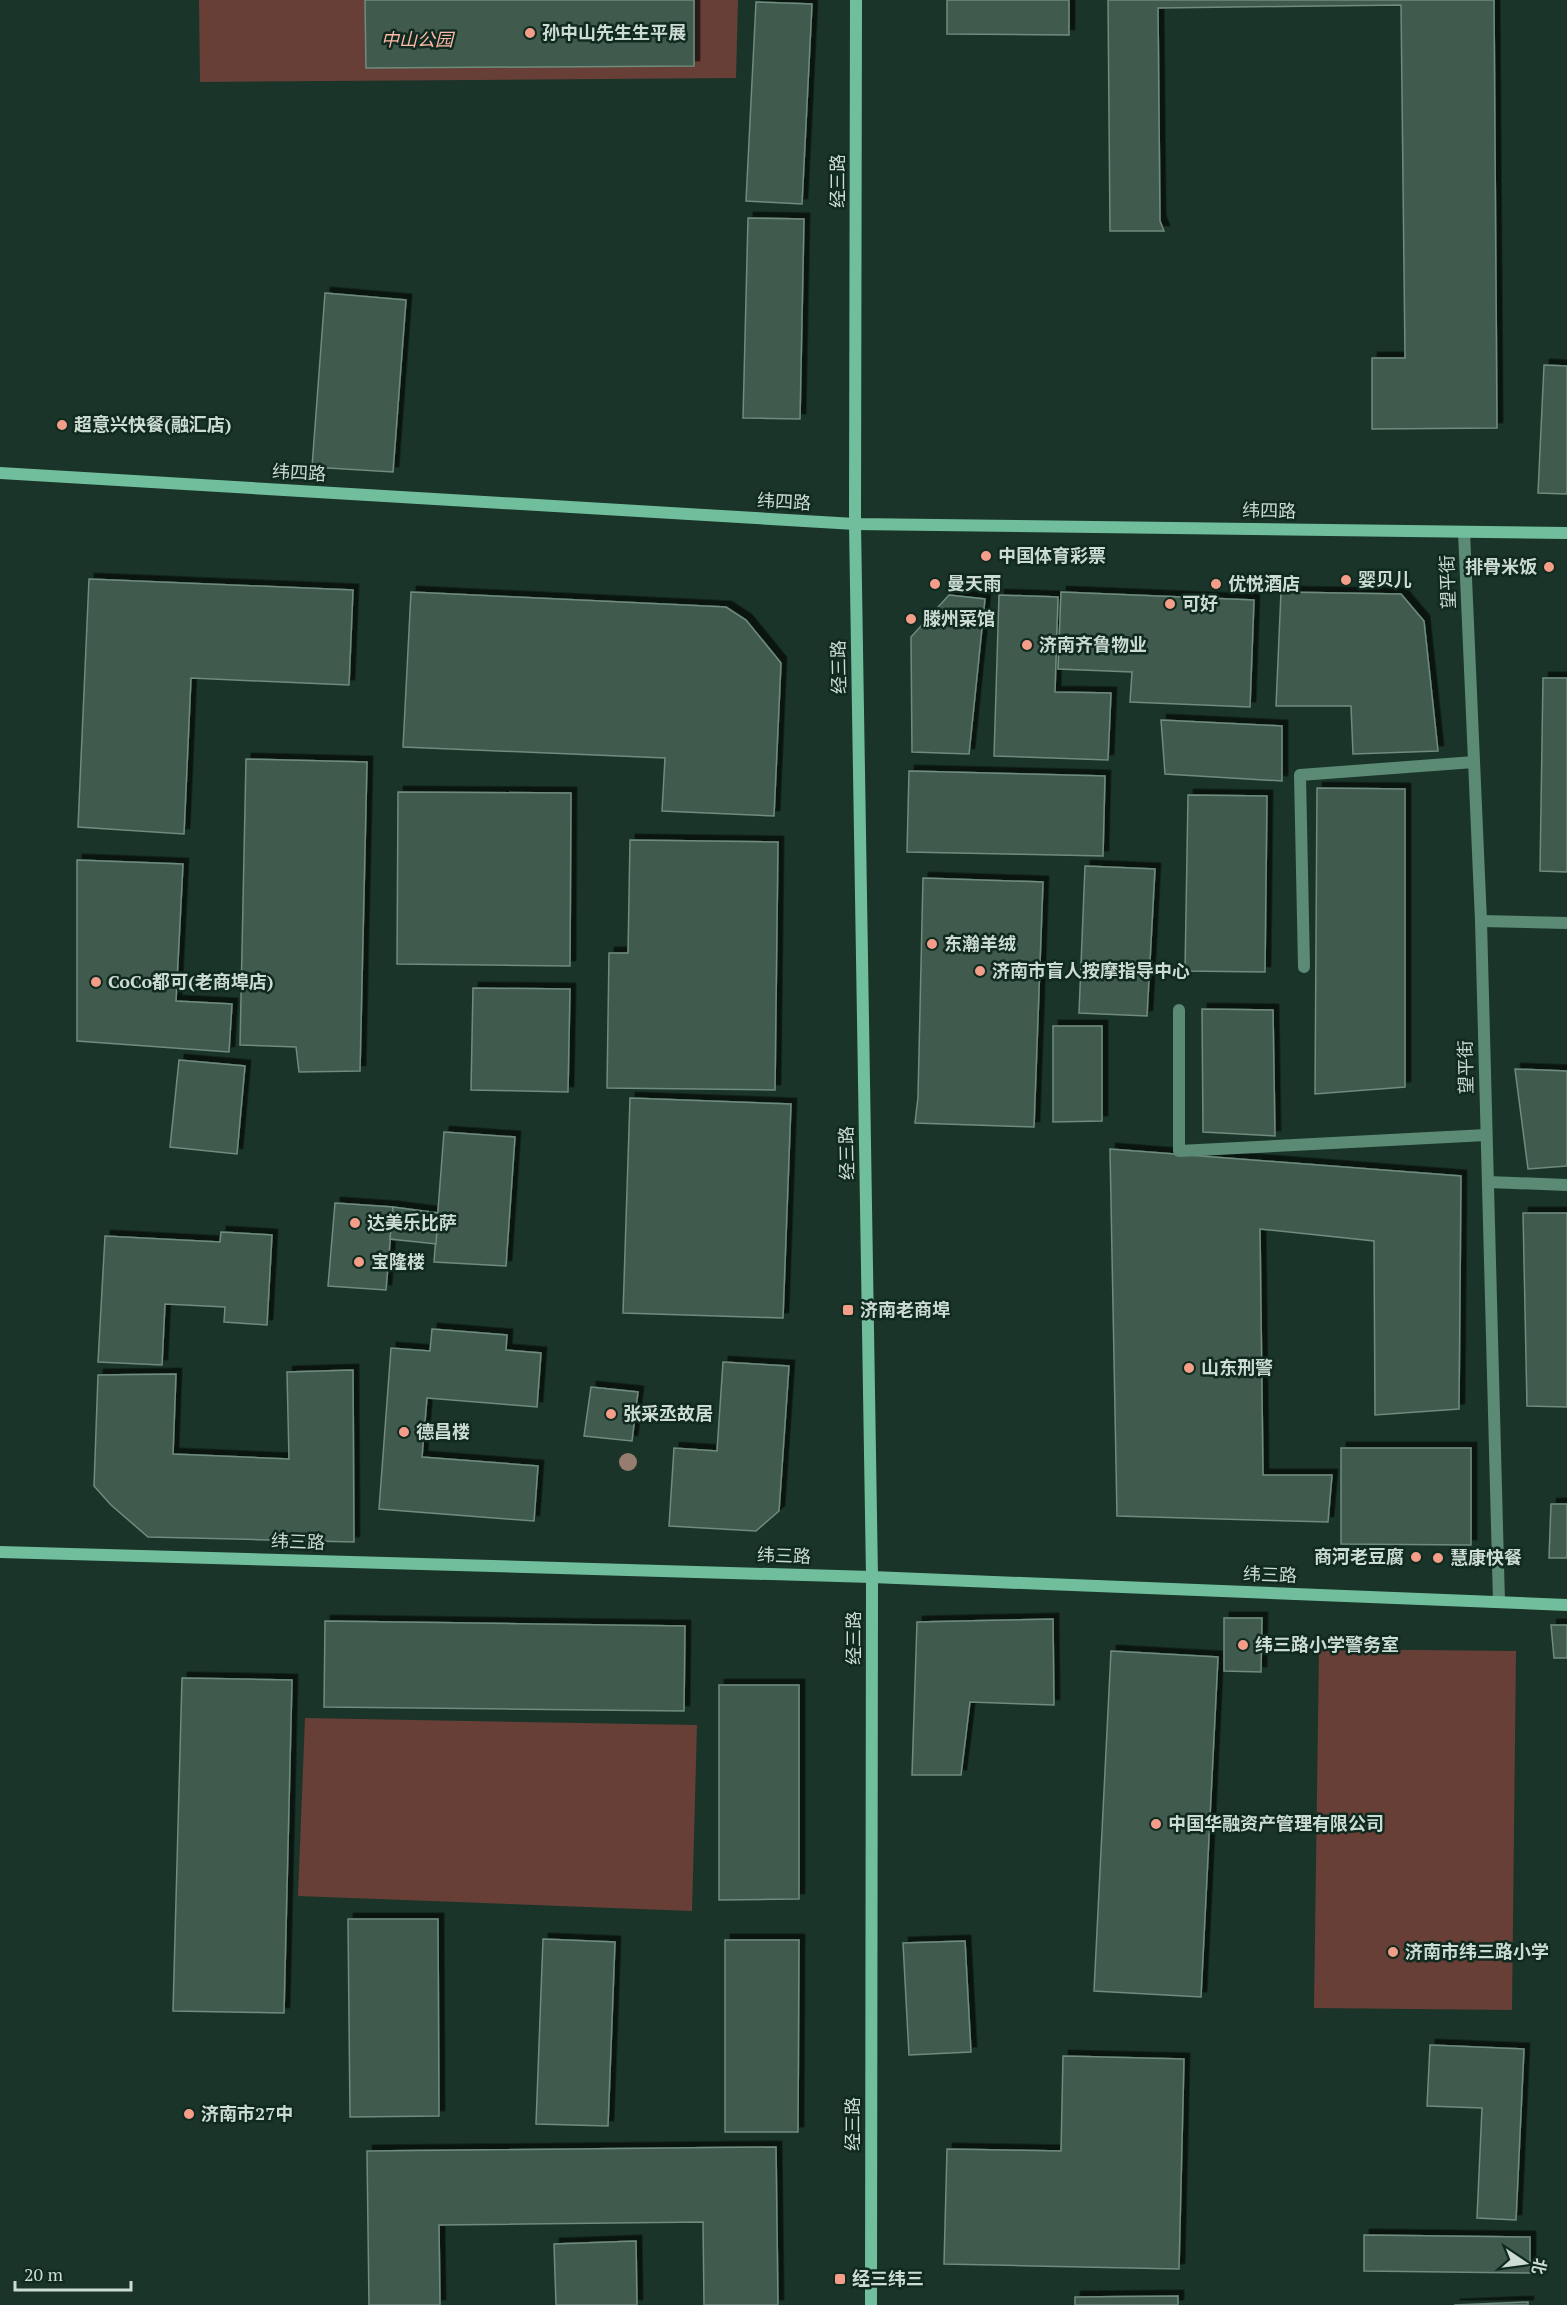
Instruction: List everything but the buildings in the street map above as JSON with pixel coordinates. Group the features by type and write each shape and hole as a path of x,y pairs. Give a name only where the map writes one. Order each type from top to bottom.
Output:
{"street":[{"name":"经三路","path":"856,0 855,524 872,1577 871,2305"},
{"name":"纬四路","path":"0,473 855,524 1567,533"},
{"name":"望平街","path":"1464,532 1481,921 1499,1602"},
{"path":"1304,967 1300,775 1474,762"},
{"path":"1481,921 1567,923"},
{"path":"1179,1010 1179,1151 1486,1135"},
{"path":"1488,1182 1567,1185"},
{"name":"纬三路","path":"0,1552 872,1577 1567,1605"}],"green space":[{"name":"中山公园","path":"199,0 738,0 736,78 200,82"},
{"path":"1319,1649 1516,1651 1512,2010 1314,2008"},
{"path":"305,1718 697,1725 692,1911 298,1896"}],"place":[{"name":"孙中山先生生平展","path":"530,33"},
{"name":"超意兴快餐(融汇店)","path":"62,425"},
{"name":"中国体育彩票","path":"986,556"},
{"name":"排骨米饭","path":"1549,567"},
{"name":"婴贝儿","path":"1346,580"},
{"name":"曼天雨","path":"935,584"},
{"name":"优悦酒店","path":"1216,584"},
{"name":"可好","path":"1170,604"},
{"name":"滕州菜馆","path":"911,619"},
{"name":"济南齐鲁物业","path":"1027,645"},
{"name":"东瀚羊绒","path":"932,944"},
{"name":"济南市盲人按摩指导中心","path":"980,971"},
{"name":"CoCo都可(老商埠店)","path":"96,982"},
{"name":"达美乐比萨","path":"355,1223"},
{"name":"宝隆楼","path":"359,1262"},
{"name":"济南老商埠","path":"848,1310"},
{"name":"山东刑警","path":"1189,1368"},
{"name":"张采丞故居","path":"611,1414"},
{"name":"德昌楼","path":"404,1432"},
{"name":"商河老豆腐","path":"1416,1557"},
{"name":"慧康快餐","path":"1438,1558"},
{"name":"纬三路小学警务室","path":"1243,1645"},
{"name":"中国华融资产管理有限公司","path":"1156,1824"},
{"name":"济南市纬三路小学","path":"1393,1952"},
{"name":"济南市27中","path":"189,2114"},
{"name":"经三纬三","path":"840,2279"}]}
